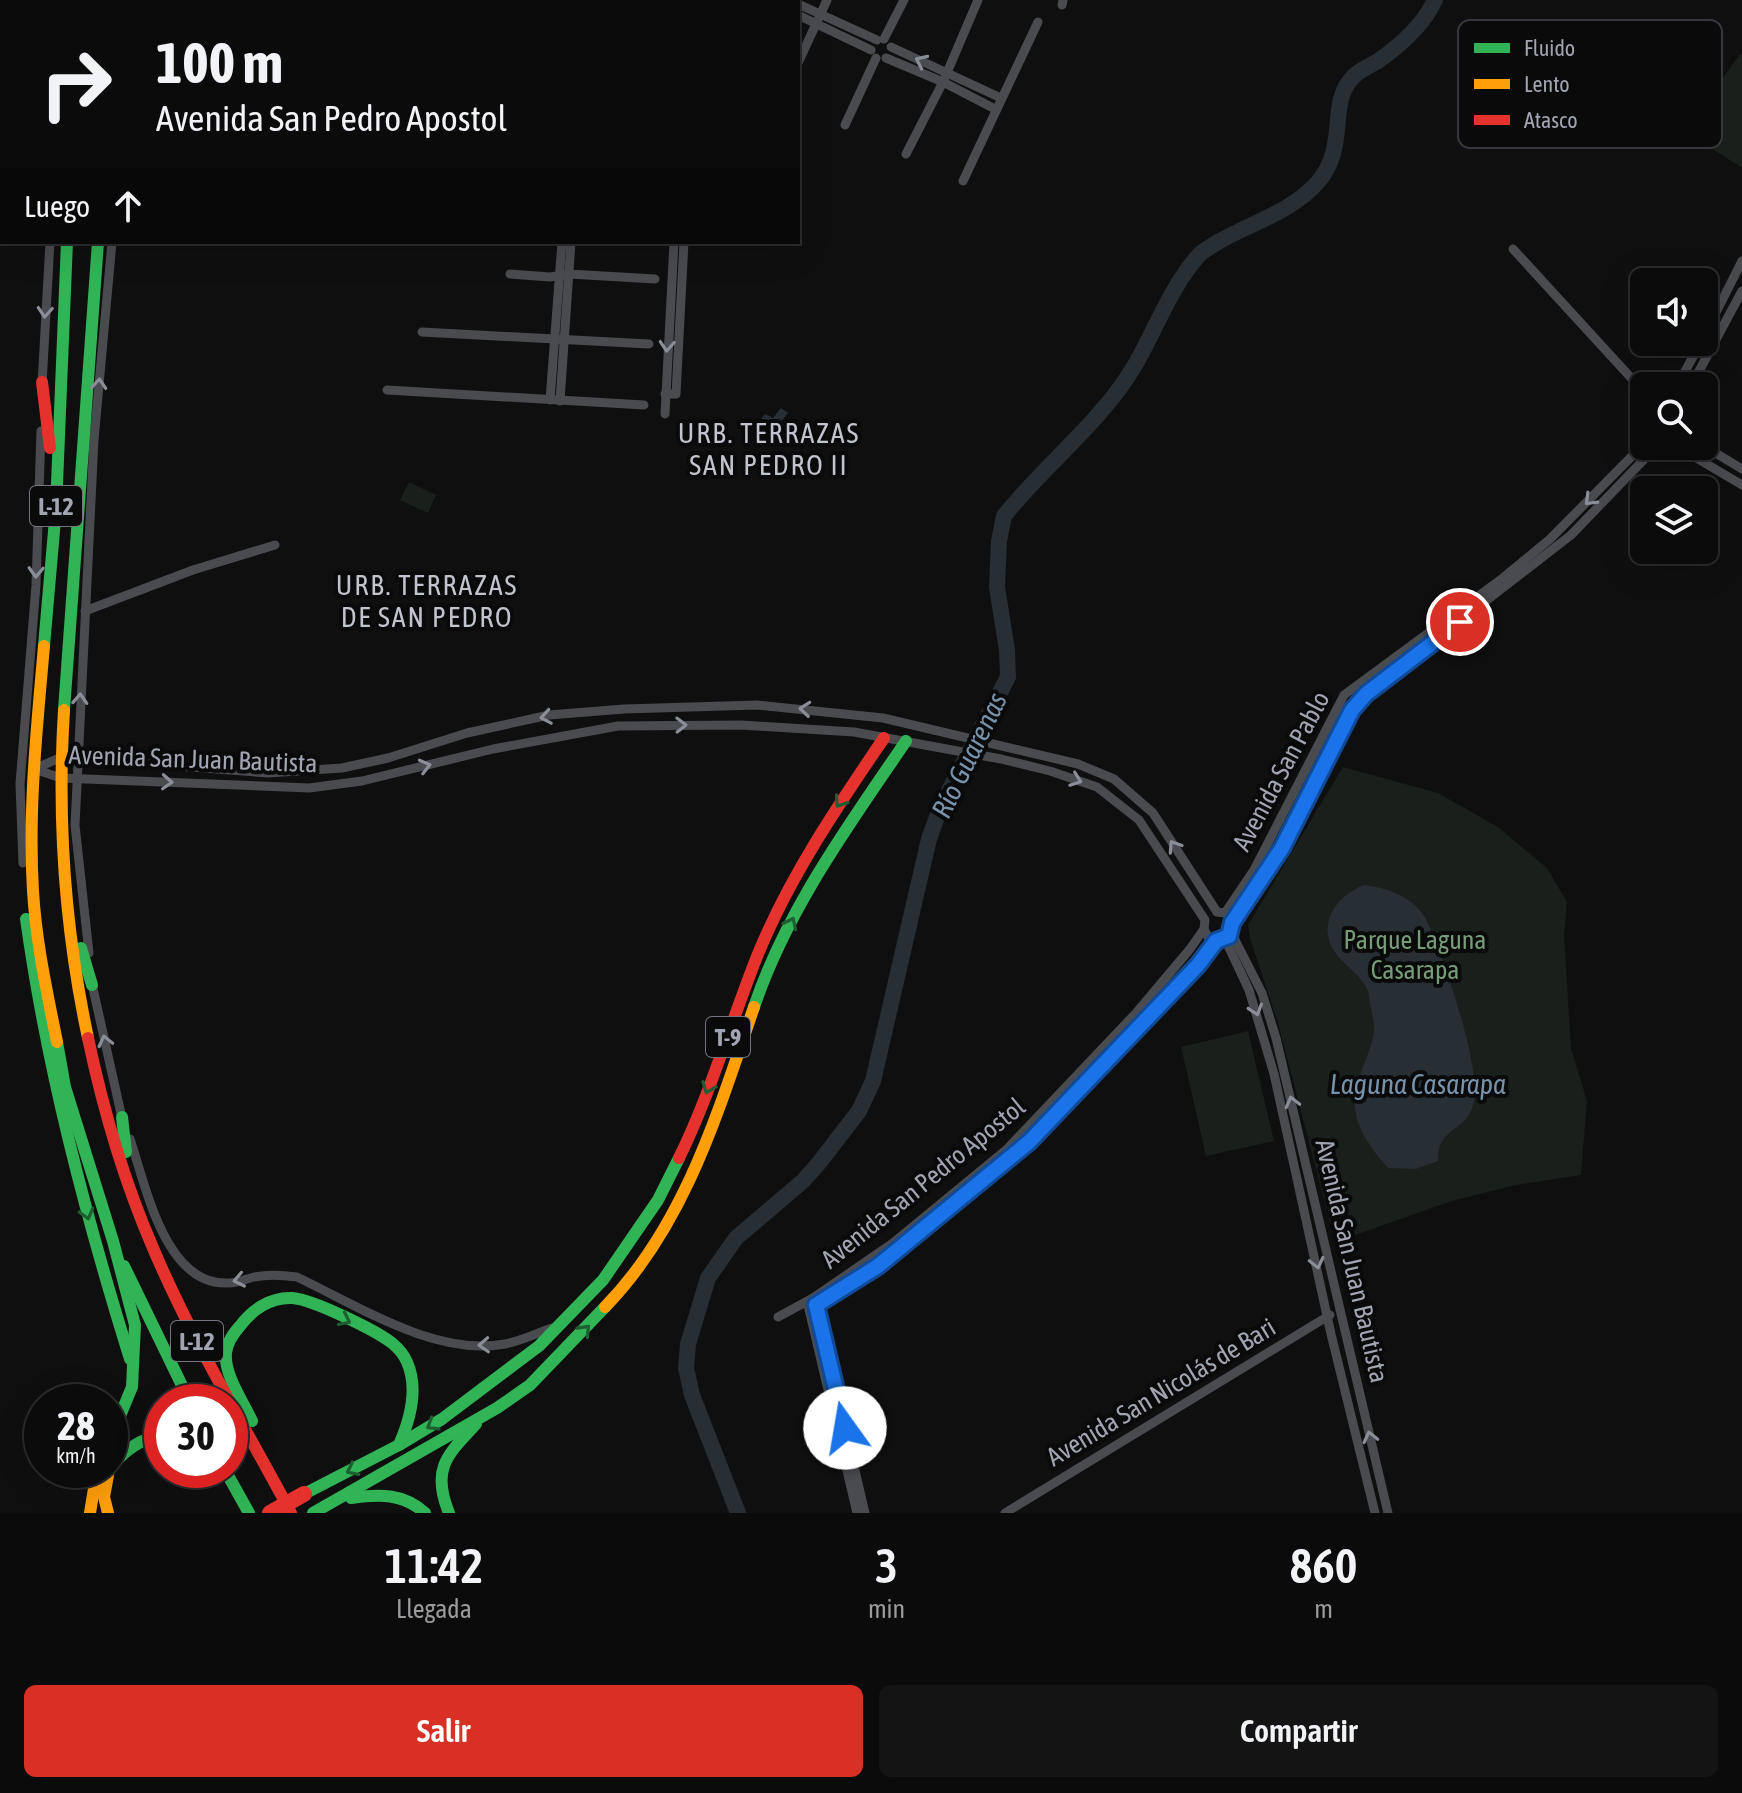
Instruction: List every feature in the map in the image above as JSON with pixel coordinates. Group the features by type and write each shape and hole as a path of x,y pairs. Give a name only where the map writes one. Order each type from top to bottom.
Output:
{"main road":[{"name":"L-12","path":"67,244 56,508 32,792 33,891 43,970 65,1087 113,1241 181,1384"},
{"name":"L-12","path":"98,244 69,778 61,810 68,905 80,997 118,1153 137,1209 202,1350 267,1468"},
{"path":"42,382 56,508"},
{"name":"T-9","path":"270,1513 442,1419 539,1346 603,1280 658,1200 688,1140 759,951 796,875 823,828 884,738"},
{"name":"T-9","path":"314,1513 483,1417 530,1385 630,1282 672,1215 715,1124 758,994 789,925 820,868 906,741"},
{"path":"32,792 23,863 29,949 51,1073 102,1271 134,1372"},
{"path":"68,905 92,985"},
{"path":"122,1117 137,1209"},
{"path":"113,1241 135,1325 134,1372 128,1400"},
{"path":"291,1513 267,1468 265,1453 226,1358 227,1346 251,1312 271,1302 301,1299 392,1344 407,1362 412,1395 411,1410 399,1445"},
{"path":"449,1513 438,1484 441,1466 483,1417"},
{"path":"90,1513 94,1488"},
{"path":"106,1488 104,1497 108,1513"},
{"path":"235,1488 249,1513"},
{"path":"341,1499 389,1495 412,1501 425,1513"}],"street":[{"path":"800,59 827,0"},
{"path":"845,125 904,0"},
{"path":"906,154 945,78 978,0"},
{"path":"800,6 878,56 1001,98"},
{"path":"800,15 884,42 995,109"},
{"path":"963,181 1038,22"},
{"path":"878,56 884,42"},
{"name":"L-12","path":"23,863 20,784 36,585 50,244"},
{"name":"L-12","path":"70,759 85,611 94,440 112,244"},
{"path":"555,401 564,274 562,244"},
{"path":"564,274 571,244"},
{"path":"665,414 671,394 674,244"},
{"path":"671,379 684,244"},
{"path":"1513,249 1630,377"},
{"path":"1718,310 1742,261"},
{"path":"510,274 655,279"},
{"path":"1699,372 1742,291"},
{"path":"1718,313 1727,318"},
{"path":"422,332 649,344"},
{"path":"387,390 644,405"},
{"path":"1718,454 1742,469"},
{"name":"Avenida San Pablo","path":"1221,912 1254,870 1344,695 1480,601 1550,539 1630,458"},
{"name":"Avenida San Pablo","path":"1226,934 1282,848 1352,710 1366,694 1480,601 1581,525 1644,460"},
{"path":"1700,460 1742,485"},
{"path":"1573,517 1581,525"},
{"path":"85,611 193,570 275,545"},
{"path":"1356,686 1366,694"},
{"name":"Avenida San Juan Bautista","path":"34,769 70,759 268,773 342,768 388,758 467,733 549,715 757,705 900,722 1009,746 1098,771 1130,791 1153,813 1221,912 1226,934 1265,1039 1375,1513"},
{"path":"900,722 906,741"},
{"name":"T-9","path":"884,738 900,722"},
{"name":"Avenida San Juan Bautista","path":"34,769 69,778 309,788 362,781 493,749 618,726 802,727 906,741 1001,759 1097,787 1139,820 1204,924 1208,937 1226,934"},
{"name":"L-12","path":"69,778 92,985 122,1117"},
{"path":"1204,924 1210,914 1221,912"},
{"name":"Avenida San Pedro Apostol","path":"865,1513 813,1313 808,1305 813,1298 893,1243 1006,1150 1137,1012 1190,949 1204,924"},
{"name":"Avenida San Juan Bautista","path":"1226,934 1262,993 1270,1016 1388,1513"},
{"name":"Avenida San Pedro Apostol","path":"857,1513 813,1313 816,1305 878,1266 1029,1142 1226,934"},
{"path":"122,1117 160,1227 182,1264 204,1279 229,1283 255,1276 297,1277 419,1335 455,1344 505,1344 559,1325"},
{"path":"778,1317 813,1298"},
{"name":"Avenida San Nicolás de Bari","path":"1005,1513 1339,1310"}],"green space":[{"path":"1740,54 1742,168 1711,148 1722,148 1722,79"},
{"path":"409,482 436,495 428,513 400,500"},
{"name":"Parque Laguna Casarapa","path":"1343,767 1438,793 1498,827 1547,868 1567,902 1564,935 1571,1048 1587,1101 1581,1175 1515,1185 1452,1201 1335,1242 1278,1023 1248,925"},
{"path":"1248,1031 1274,1141 1206,1156 1181,1047"}],"water":[{"path":"781,408 788,413 772,433 761,419 765,414 773,418"},
{"name":"Laguna Casarapa","path":"1364,885 1398,894 1425,917 1450,981 1472,1062 1475,1084 1471,1112 1442,1141 1438,1161 1416,1169 1388,1168 1361,1130 1355,1109 1357,1085 1374,1032 1373,1019 1366,987 1332,947 1328,924 1341,900"}],"waterway":[{"name":"Río Guarenas","path":"738,1513 692,1395 686,1368 688,1344 708,1278 736,1238 803,1181 819,1163 859,1111 873,1081 929,839 941,806 1008,677 997,587 999,541 1004,516 1121,386 1172,295 1199,255 1295,202 1317,183 1332,156 1340,104 1349,82 1411,34 1435,0"}],"traffic: fast":[{"path":"44,646 56,508 67,244"},
{"path":"64,710 98,244"},
{"path":"754,1007 802,902 906,741"},
{"path":"26,919 56,1086 130,1359"},
{"path":"81,948 92,985"},
{"path":"57,1042 65,1087 113,1241 135,1325 132,1387 128,1397"},
{"path":"122,1117 126,1152"},
{"path":"304,1494 442,1419 539,1346 603,1280 658,1200 679,1158"},
{"path":"124,1266 181,1384"},
{"path":"252,1421 228,1370 228,1345 237,1329 256,1310 269,1302 292,1298 328,1309 358,1323 384,1337 403,1354 411,1372 413,1394 410,1415 399,1445"},
{"path":"313,1513 497,1408 530,1385 605,1307"},
{"path":"449,1513 442,1485 445,1464 476,1424"},
{"path":"128,1450 144,1440"},
{"path":"235,1488 249,1513"},
{"path":"351,1498 390,1496 417,1506 425,1513"}],"traffic: slow":[{"path":"44,646 34,768 33,891 42,967 57,1042"},
{"path":"64,710 62,834 68,916 88,1038"},
{"path":"605,1307 633,1275 678,1204 712,1126 754,1007"},
{"path":"90,1513 94,1488"},
{"path":"106,1488 104,1497 108,1513"}],"traffic: jam":[{"path":"42,382 50,448"},
{"path":"679,1158 771,925 815,843 884,738"},
{"path":"88,1038 115,1144 153,1248 201,1349 291,1513"},
{"path":"270,1513 304,1494"}],"district":[{"name":"URB. TERRAZAS SAN PEDRO II","path":"769,449"},
{"name":"URB. TERRAZAS DE SAN PEDRO","path":"427,601"}],"route":[{"path":"845,1428 816,1305 878,1266 1029,1142 1198,965 1216,941 1229,936 1232,923 1282,848 1352,710 1366,694 1460,622"}]}
